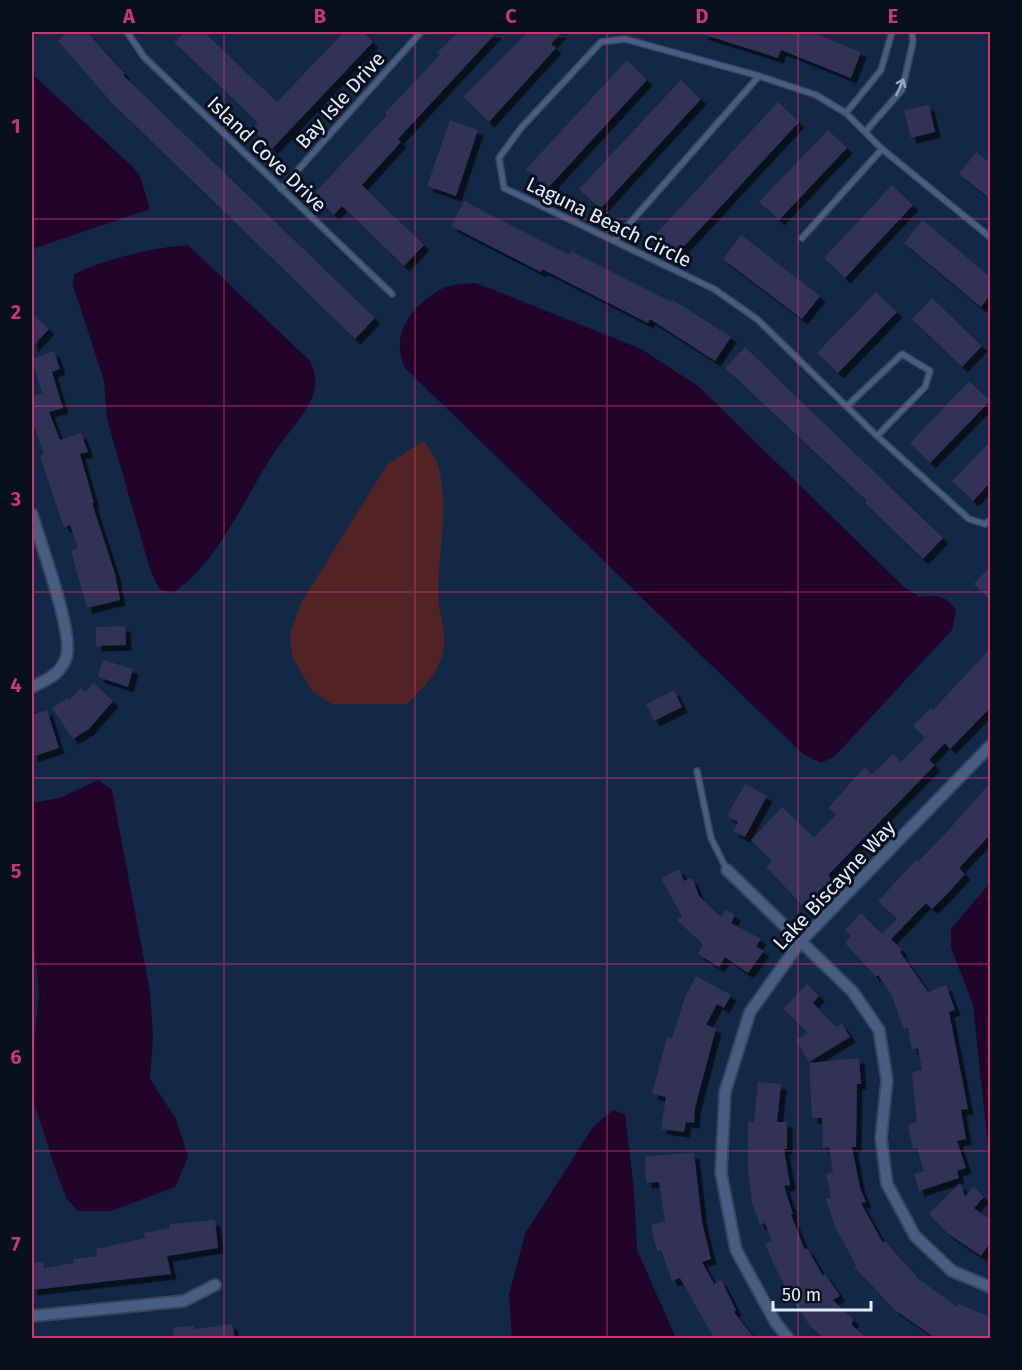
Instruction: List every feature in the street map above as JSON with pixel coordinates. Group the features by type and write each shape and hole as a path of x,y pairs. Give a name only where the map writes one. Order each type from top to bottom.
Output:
{"street":[{"path":"32,517 69,636 67,658 55,676 32,687"},
{"name":"Lake Biscayne Way","path":"788,1338 776,1323 736,1250 721,1173 725,1092 750,1012 801,941 990,746"},
{"path":"727,870 853,992 879,1030 887,1080 881,1138 887,1184 915,1236 952,1271 990,1287"},
{"path":"32,1316 184,1301 214,1285"}],"lane":[{"name":"Island Cove Drive","path":"127,32 144,57 392,294"},
{"name":"Bay Isle Drive","path":"281,189 421,32"},
{"path":"846,113 880,70 892,32"},
{"path":"865,132 902,90 913,42 912,32"},
{"name":"Laguna Beach Circle","path":"990,237 882,149 846,113 816,95 759,76 625,39 601,42 521,128 499,158 504,188 714,289 757,319 877,436 969,519 986,524 990,520"},
{"path":"615,240 759,76"},
{"path":"802,238 882,149"},
{"path":"847,406 902,354 930,371 925,387 877,436"},
{"path":"697,771 711,838 727,870"}],"shaded area":[{"path":"32,74 133,167 140,176 150,209 32,249"},
{"path":"188,245 310,361 315,376 315,385 307,407 263,470 216,548 203,566 172,593 159,589 150,569 107,419 104,381 73,285 74,274 101,263 144,251"},
{"path":"476,283 641,349 698,386 904,587 919,597 935,596 944,599 956,610 952,630 835,756 821,763 803,754 405,368 400,343 402,332 414,312 422,303 443,288"},
{"path":"423,441 434,456 440,473 443,493 438,597 444,635 442,656 435,672 407,704 332,704 312,691 292,656 290,634 301,603 387,465"},
{"path":"98,780 112,790 150,992 153,1038 150,1079 176,1119 188,1157 175,1187 111,1211 78,1211 67,1199 34,1102 33,1057 39,993 32,923 32,803 60,798"},
{"path":"990,883 990,1164 973,1004 951,948 951,929"},
{"path":"613,1110 625,1114 634,1191 637,1250 676,1338 512,1338 509,1295 525,1234 593,1127"}],"building":[{"path":"68,32 87,32 125,74 123,75 375,318 355,339 112,103 58,41"},
{"path":"185,32 204,32 277,102 344,32 363,32 373,42 272,149 252,129 258,123 174,42"},
{"path":"458,32 497,32 398,139 401,142 362,185 424,245 404,266 342,206 334,215 313,195 387,115 385,113 440,55 437,53"},
{"path":"528,32 562,32 551,44 556,48 489,122 463,97"},
{"path":"702,32 811,32 861,52 851,78 781,50 778,58 702,34"},
{"path":"627,60 647,80 547,189 526,169"},
{"path":"681,80 701,99 600,209 579,189"},
{"path":"778,102 799,122 677,254 656,234"},
{"path":"929,105 935,132 911,138 904,110"},
{"path":"450,120 478,130 456,196 427,186"},
{"path":"828,130 847,148 779,220 759,202"},
{"path":"976,152 990,163 990,199 959,174"},
{"path":"892,185 913,205 845,278 824,258"},
{"path":"464,201 569,255 571,251 671,302 673,300 731,337 715,361 650,319 648,323 451,226"},
{"path":"923,220 990,277 990,295 981,307 904,243"},
{"path":"741,235 820,296 802,319 723,259"},
{"path":"876,292 897,312 838,373 817,353"},
{"path":"932,298 982,346 962,367 912,319"},
{"path":"32,313 49,329 32,347"},
{"path":"745,347 943,538 923,559 865,503 867,501 725,368"},
{"path":"54,351 60,369 52,372 63,408 49,412 60,440 81,433 88,452 80,454 94,503 92,503 115,574 120,600 87,608 71,551 78,548 70,525 64,527 40,456 44,454 32,421 32,396 42,393 32,359"},
{"path":"969,381 990,401 930,463 910,443"},
{"path":"990,442 990,483 973,501 952,481"},
{"path":"990,567 990,601 974,584"},
{"path":"125,626 126,645 96,646 96,627"},
{"path":"990,649 990,708 950,749 945,743 929,760 935,765 828,875 831,879 804,907 766,867 772,861 751,840 782,807 814,837 836,815 828,808 865,767 872,774 893,754 901,762 925,738 913,726 931,708 933,710"},
{"path":"103,660 133,669 128,687 98,677"},
{"path":"94,683 113,701 89,729 73,739 52,708 68,698 69,700 81,688 85,692"},
{"path":"674,690 682,707 654,721 646,704"},
{"path":"47,710 59,748 32,757 32,715"},
{"path":"990,783 990,835 959,868 965,874 949,892 932,909 926,903 891,939 902,950 900,952 928,992 946,985 955,1010 949,1012 968,1109 961,1110 966,1139 957,1141 966,1168 957,1171 959,1178 919,1191 914,1174 924,1171 917,1148 913,1149 908,1124 917,1122 912,1072 922,1070 918,1048 912,1049 908,1028 904,1029 891,994 878,975 876,977 845,943 851,936 845,930 861,913 882,934 897,919 878,901 916,860 918,862 946,833"},
{"path":"745,784 767,796 745,837 733,831 738,822 727,816"},
{"path":"679,869 684,881 692,878 699,896 721,917 726,909 735,915 731,923 761,939 756,946 764,951 748,973 725,957 719,967 698,954 703,945 677,920 682,916 661,878"},
{"path":"696,976 731,995 724,1008 717,1004 706,1025 716,1028 695,1108 694,1123 686,1122 684,1132 661,1129 666,1097 652,1094 667,1037 672,1038 685,997"},
{"path":"807,984 819,996 813,1003 836,1027 842,1024 850,1037 809,1062 796,1040 808,1033 783,1009"},
{"path":"859,1058 861,1084 857,1084 856,1147 852,1147 860,1188 866,1202 861,1203 883,1243 885,1241 920,1280 957,1307 959,1304 990,1317 990,1338 935,1338 895,1310 854,1267 856,1265 835,1227 826,1199 831,1198 826,1174 833,1172 829,1147 823,1148 822,1118 812,1118 809,1063"},
{"path":"758,1082 781,1084 777,1122 787,1122 787,1149 784,1149 790,1185 784,1186 793,1214 791,1215 805,1250 807,1248 823,1276 825,1274 840,1296 833,1300 854,1320 851,1324 866,1338 823,1338 811,1327 791,1298 773,1263 765,1244 772,1241 765,1223 760,1225 752,1203 748,1167 748,1122 754,1122"},
{"path":"694,1153 702,1222 711,1259 702,1262 714,1284 721,1280 736,1310 734,1312 754,1338 714,1338 680,1278 672,1281 661,1250 657,1251 651,1225 665,1221 659,1182 646,1183 645,1156"},
{"path":"960,1183 965,1196 974,1187 984,1197 974,1208 990,1220 990,1243 981,1256 947,1233 929,1214"},
{"path":"215,1220 218,1248 167,1256 171,1274 32,1290 32,1263 43,1262 44,1268 74,1263 73,1259 97,1256 96,1249 145,1238 144,1233 170,1228 169,1224"},
{"path":"232,1324 235,1338 172,1338 174,1327 194,1326 194,1329"}]}
